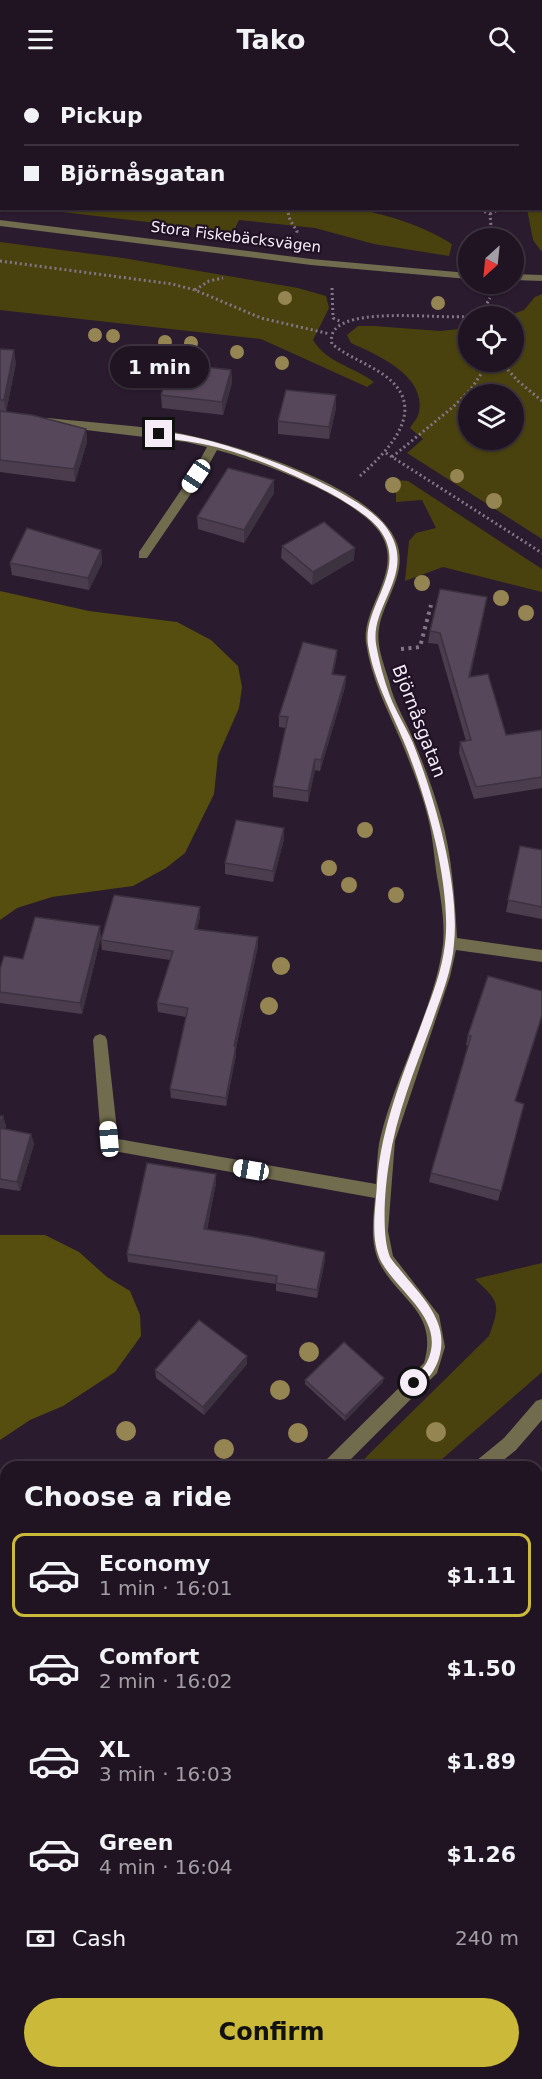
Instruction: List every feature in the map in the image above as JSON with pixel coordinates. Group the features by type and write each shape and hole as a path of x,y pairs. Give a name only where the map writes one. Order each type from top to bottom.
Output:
{"street":[{"name":"Stora Fiskebäcksvägen","path":"0,223 311,262 458,275"},
{"path":"524,278 542,279"},
{"name":"Björnåsgatan","path":"34,421 140,431 215,444 254,456 364,509 382,527 391,542 393,560 391,580 373,627 373,651 386,696 408,742 435,818 448,900 450,943 443,977 390,1131 381,1192 380,1232 386,1259 434,1320 437,1347 431,1367 337,1461"},
{"path":"143,555 215,444"},
{"path":"450,943 542,956"},
{"path":"100,1040 109,1139 113,1145 381,1192"},
{"path":"489,1461 510,1444 542,1407"}],"path":[{"path":"288,210 290,220 297,231 295,238"},
{"path":"480,210 490,214"},
{"path":"490,214 497,210"},
{"path":"490,214 491,228"},
{"path":"0,261 172,284 195,290 261,318 330,334"},
{"path":"195,290 209,280 231,277"},
{"path":"326,286 333,288 333,318 342,322"},
{"path":"486,306 490,298"},
{"path":"339,495 386,453 400,431 406,403 400,389 386,376 343,354 332,344 330,334 342,322 366,316 458,316"},
{"path":"392,457 453,407 471,389 482,372"},
{"path":"510,372 542,401"},
{"path":"386,453 542,553"},
{"path":"373,651 420,647 431,605"}],"shaded area":[{"path":"45,210 361,210 406,222 452,244 449,256 374,244 315,228 239,220 233,232"},
{"path":"527,210 542,210 542,251 533,240"},
{"path":"0,242 123,258 298,288 326,296 329,308 313,340 333,359 374,382 367,387 261,339 0,310"},
{"path":"542,294 542,539 407,453 423,439 410,428 419,412 419,399 415,387 397,368 351,343 347,335 358,326 440,331 458,329 458,372 524,372 524,310 535,297"},
{"path":"396,480 408,481 542,569 542,592 443,567 405,581 409,541 416,533 436,528 422,500 396,502"},
{"path":"0,591 89,611 177,622 211,640 238,666 242,687 239,708 218,756 214,794 185,853 166,868 133,886 52,897 17,908 0,920"},
{"path":"0,1235 45,1235 79,1252 107,1277 130,1291 140,1315 141,1336 115,1372 63,1406 30,1420 0,1440"},
{"path":"542,1263 542,1372 440,1461 362,1461 489,1336 496,1304 475,1279"}],"building":[{"path":"0,349 14,350 4,400 0,400"},
{"path":"171,363 231,370 222,402 161,395"},
{"path":"286,390 336,395 329,427 278,421"},
{"path":"0,411 32,415 86,429 74,469 0,460"},
{"path":"228,468 274,480 244,530 197,517"},
{"path":"324,522 355,548 313,572 282,546"},
{"path":"27,528 101,550 88,578 10,563"},
{"path":"440,589 487,597 469,677 488,674 506,735 542,730 542,777 476,787 460,742 471,740 440,633 430,631"},
{"path":"303,642 337,650 332,674 346,676 321,760 315,759 308,791 273,786 288,717 279,716"},
{"path":"236,820 284,828 273,871 225,863"},
{"path":"520,846 542,850 542,907 508,900"},
{"path":"114,895 200,907 195,929 258,937 234,1046 236,1046 226,1098 170,1089 188,1008 157,1003 173,951 101,940"},
{"path":"35,917 100,926 80,1003 0,992 0,969 4,956 23,959"},
{"path":"488,976 542,991 542,1015 515,1101 524,1104 501,1191 431,1173 471,1036 468,1035"},
{"path":"0,1128 31,1134 17,1182 0,1179"},
{"path":"147,1163 216,1174 204,1229 325,1252 317,1290 276,1283 277,1276 127,1254"},
{"path":"199,1320 247,1356 203,1407 155,1370"},
{"path":"344,1342 384,1378 345,1416 305,1380"}],"route":[{"path":"159,434 215,444 244,452 330,490 364,509 382,527 391,542 393,560 391,580 373,627 372,642 375,662 386,696 408,742 435,818 448,900 450,943 443,977 396,1110 383,1165 380,1232 386,1259 407,1290 434,1320 437,1347 431,1367 414,1383"}]}
